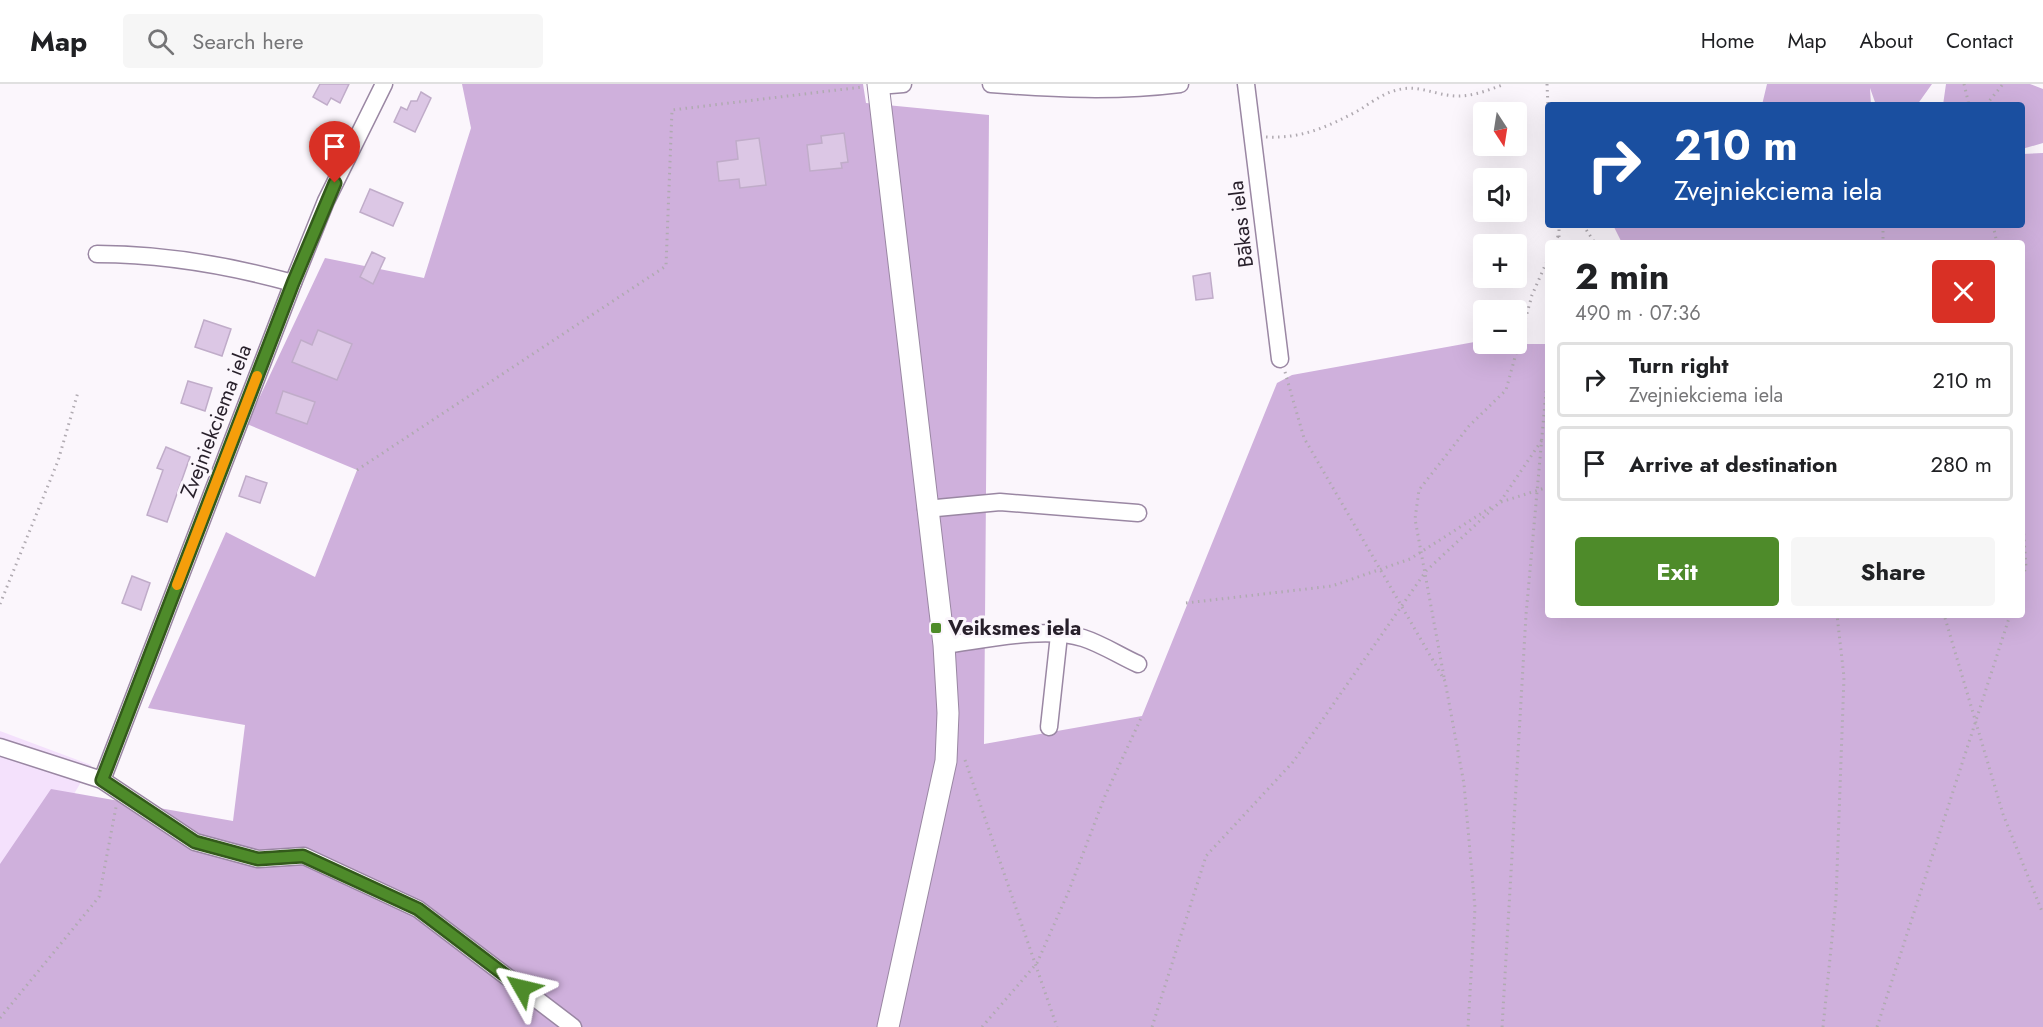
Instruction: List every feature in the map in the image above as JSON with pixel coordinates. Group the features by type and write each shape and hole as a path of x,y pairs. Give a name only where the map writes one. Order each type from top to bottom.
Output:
{"main road":[{"path":"878,85 926,509 944,645 948,713 946,761 888,1027"}],"street":[{"name":"Zvejniekciema iela","path":"102,780 326,201 384,84"},
{"path":"878,85 903,84"},
{"path":"991,84 1053,90 1097,90 1180,84"},
{"name":"Bākas iela","path":"1246,84 1280,359"},
{"path":"98,254 128,254 260,274 293,283"},
{"path":"926,509 1000,502 1138,513"},
{"path":"944,645 1027,634 1059,635 1083,638 1138,664"},
{"path":"1049,727 1059,635"},
{"path":"0,747 102,780 195,842 258,859 303,856 418,909 573,1027"}],"path":[{"path":"1253,136 1291,138 1330,126 1382,96 1402,89 1426,90 1450,96 1473,95 1505,84"},
{"path":"1547,84 1548,102"},
{"path":"1964,84 1968,102"},
{"path":"1988,102 2003,84"},
{"path":"357,470 666,266 672,110 878,85"},
{"path":"1468,1027 1475,908 1464,784 1415,519 1419,490 1469,426 1506,390 1532,295 1545,266"},
{"path":"1280,359 1304,438 1445,681"},
{"path":"0,604 58,461 78,392"},
{"path":"1502,1027 1527,615 1545,404"},
{"path":"1152,1027 1206,856 1293,762 1425,571 1500,502 1542,440"},
{"path":"1186,603 1332,586 1410,559 1500,502 1545,488"},
{"path":"2025,553 2025,570"},
{"path":"1823,1027 1836,899 1844,677 1837,618"},
{"path":"1945,618 2003,814 2043,914"},
{"path":"1877,1027 2009,618"},
{"path":"982,1027 1037,963 1068,893 1105,796 1142,716"},
{"path":"963,756 1037,963 1057,1027"},
{"path":"0,1018 99,897 119,793"}],"shaded area":[{"path":"462,84 863,84 866,103 989,115 984,744 1142,716 1277,383 1292,375 1473,342 1473,354 1527,354 1527,344 1545,344 1545,618 2025,618 2025,240 1620,240 1614,228 2025,228 2025,154 2043,153 2043,1027 0,1027 0,864 51,789 233,821 245,725 148,708 226,532 315,577 357,470 247,424 325,258 424,278 471,128"},
{"path":"1767,84 1932,84 1919,102 1875,102 1870,88 1871,102 1763,102"},
{"path":"1946,84 2030,84 2043,89 2043,143 2025,148 2025,102 1943,102"},
{"path":"0,731 91,765 0,920"}],"building":[{"path":"320,84 349,84 340,103 331,98 327,105 313,97"},
{"path":"421,92 431,98 415,132 394,122 401,107 407,110 411,101 417,101"},
{"path":"844,133 848,162 841,163 842,168 810,171 807,145 822,143 821,136"},
{"path":"759,138 766,185 740,188 739,179 719,181 717,162 738,159 736,141"},
{"path":"370,189 403,203 393,226 360,212"},
{"path":"372,252 385,258 373,284 360,277"},
{"path":"1210,273 1213,298 1196,300 1193,276"},
{"path":"204,320 231,329 222,356 195,347"},
{"path":"318,330 352,344 337,380 292,362 301,340 312,345"},
{"path":"188,381 212,388 205,411 181,403"},
{"path":"283,391 315,402 307,424 276,413"},
{"path":"166,447 190,457 167,522 147,515 163,470 157,468"},
{"path":"246,476 267,483 260,503 239,496"},
{"path":"132,576 150,583 141,610 122,603"}],"slow traffic":[{"path":"177,585 257,376"}],"place":[{"name":"Veiksmes iela","path":"936,628"}],"route":[{"path":"335,183 293,283 102,780 195,842 258,859 303,856 418,909 522,988"}]}
